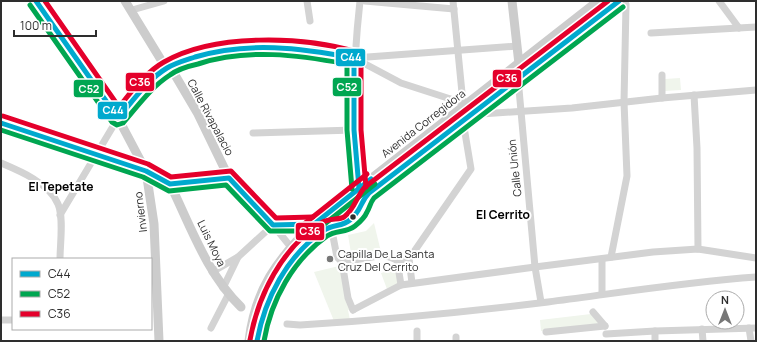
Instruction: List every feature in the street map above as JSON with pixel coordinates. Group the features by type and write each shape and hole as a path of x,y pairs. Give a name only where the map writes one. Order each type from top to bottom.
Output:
{"street":[{"name":"Invierno","path":"36,1 118,118 146,171 154,224 154,261 159,341"},
{"name":"Calle Rivapalacio","path":"125,1 132,10 166,68 175,75 198,114 229,178 273,225"},
{"path":"132,10 164,1"},
{"path":"308,1 310,22"},
{"path":"359,188 354,130 354,58 360,1"},
{"path":"365,1 454,9"},
{"path":"354,58 401,83 464,104 453,1"},
{"path":"512,1 519,64"},
{"name":"Avenida Corregidora","path":"257,341 257,301 264,287 290,246 313,224 464,104 519,64 598,1"},
{"name":"Avenida Corregidora","path":"249,341 267,303 290,262 317,235 343,217 369,193 619,1"},
{"path":"611,257 627,176 624,102 626,4 623,1"},
{"path":"719,1 739,28"},
{"path":"651,33 756,27"},
{"path":"60,215 98,155 118,118 140,93 166,68 198,56 231,48 282,48 318,51 354,58 459,49 517,46"},
{"path":"662,75 662,98"},
{"name":"Calle Unión","path":"518,78 520,111 528,172 535,266 541,302"},
{"path":"482,114 572,108 756,90"},
{"path":"694,95 697,148 698,248"},
{"path":"412,283 409,259 471,170 463,121"},
{"path":"1,123 146,171 161,180"},
{"path":"253,133 354,130"},
{"path":"1,163 32,178 46,189 58,204 60,215 60,258"},
{"path":"148,181 155,178 170,184 229,178"},
{"name":"Luis Moya","path":"170,184 212,272 226,291 241,307"},
{"path":"336,206 338,215 343,217"},
{"path":"212,272 238,257 273,225 313,224"},
{"path":"273,225 290,246"},
{"path":"331,226 337,257 342,262 348,298 353,310"},
{"path":"352,322 350,312 353,310 401,285 412,283 535,266 698,248 756,258"},
{"path":"342,262 384,255 397,260 409,259"},
{"path":"211,328 238,257"},
{"path":"602,259 602,294"},
{"path":"397,260 401,285"},
{"path":"287,324 300,326 352,322 541,302 678,284 756,277"},
{"path":"593,312 605,326 606,338 655,331 753,328 751,341"},
{"path":"1,320 12,320"},
{"path":"546,332 605,326"},
{"path":"702,329 703,341"},
{"path":"417,331 417,341"},
{"path":"655,331 656,341"}],"shaded area":[{"path":"680,78 681,90 665,91 665,79"},
{"path":"374,223 381,252 351,253 348,235 366,231"},
{"path":"339,266 350,310 348,310 350,320 334,321 314,272"},
{"path":"395,269 400,285 387,289 381,273"},
{"path":"591,314 602,324 541,331 540,320"}],"transit line":[{"name":"C44","path":"36,1 118,118 153,78 167,68 195,57 235,49 274,48 314,51 354,58 354,130 359,188"},
{"name":"C36","path":"45,1 119,107 140,82 157,66 184,53 208,46 233,42 285,40 311,43 357,52 361,57 361,130 366,187"},
{"name":"C36","path":"250,340 259,306 274,274 284,259 307,233 324,221 344,217 348,214 365,187 608,1"},
{"name":"C44","path":"257,341 272,294 288,265 310,241 326,229 344,224 350,220 357,213 369,193 619,1"},
{"name":"C52","path":"30,5 112,122 117,125 123,123 157,85 176,71 216,59 235,56 272,55 310,58 347,64 347,130 352,189"},
{"name":"C52","path":"264,341 272,311 285,282 294,269 315,246 330,234 348,230 355,226 365,216 374,198 623,7"},
{"name":"C36","path":"3,116 148,164 171,177 231,171 276,218 313,217"},
{"name":"C44","path":"1,123 146,171 170,184 229,178 273,225 313,224"},
{"name":"C52","path":"1,130 143,177 169,191 226,185 270,231 313,231"},
{"name":"C36","path":"304,224 367,174"},
{"name":"C44","path":"308,229 371,179"},
{"name":"C52","path":"312,234 375,184"}],"place":[{"name":"Capilla De La Santa Cruz Del Cerrito","path":"330,259"}],"district":[{"name":"El Tepetate","path":"61,186"},
{"name":"El Cerrito","path":"503,214"}]}
